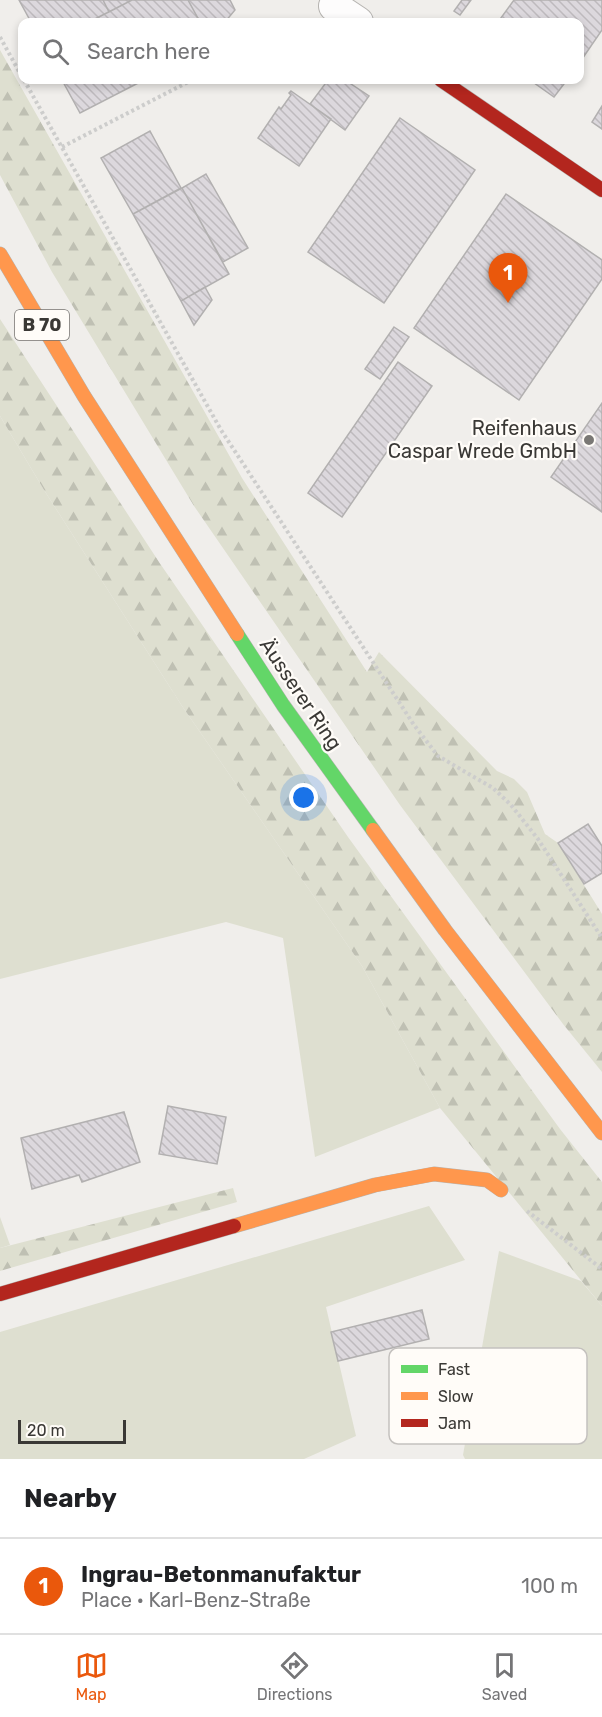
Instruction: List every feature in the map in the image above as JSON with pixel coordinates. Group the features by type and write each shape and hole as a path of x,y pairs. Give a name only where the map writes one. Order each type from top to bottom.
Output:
{"main road":[{"path":"447,84 602,190"},
{"name":"Äusserer Ring","path":"0,254 84,396 283,705 445,930 602,1133"},
{"path":"0,1294 375,1185 434,1174 487,1180 501,1190"}],"street":[{"path":"334,6 352,18"}],"path":[{"path":"0,37 18,69"},
{"path":"26,84 221,430 414,725 438,756 493,788 511,805 538,839 602,938"},
{"path":"62,147 184,84"},
{"path":"501,1190 602,1269"}],"green space":[{"path":"0,50 242,478 367,672 379,652 497,771 514,779 527,792 545,834 558,843 602,914 602,1072 563,1024 400,805 194,506 52,272 0,175"},
{"path":"0,319 159,562 348,837 560,1129 602,1182 602,1306 440,1108 362,966 182,706 44,490 0,416"},
{"path":"0,416 44,490 182,706 362,966 440,1108 315,1157 283,938 226,922 0,979"},
{"path":"233,1188 237,1202 0,1271 0,1248"},
{"path":"429,1206 465,1260 326,1307 356,1436 304,1459 0,1459 0,1332"},
{"path":"0,1217 10,1245 0,1248"},
{"path":"499,1251 581,1281 602,1306 602,1459 465,1459 463,1455 465,1444 587,1444 587,1348 482,1348"}],"building":[{"path":"19,0 103,0 109,12 97,18 29,18"},
{"path":"103,0 132,0 109,12"},
{"path":"132,0 188,0 198,18 97,18"},
{"path":"188,0 230,0 235,10 228,18 198,18"},
{"path":"462,0 471,0 460,15 454,11"},
{"path":"514,0 602,0 602,30 584,56 584,18 501,18"},
{"path":"64,84 136,84 80,113"},
{"path":"325,84 351,84 369,96 345,130 310,104"},
{"path":"536,84 564,84 554,97"},
{"path":"291,91 331,119 299,166 258,138 279,107 281,109 291,95 289,93"},
{"path":"602,106 602,129 592,122"},
{"path":"400,118 475,170 384,303 308,252"},
{"path":"150,131 181,188 133,214 101,158"},
{"path":"206,174 248,248 223,262 182,188"},
{"path":"182,188 229,274 181,301 133,214"},
{"path":"506,194 602,260 602,279 519,400 414,328"},
{"path":"205,287 212,300 194,325 181,301"},
{"path":"394,327 409,337 380,379 365,369"},
{"path":"398,362 432,386 342,517 308,493"},
{"name":"Reifenhaus Caspar Wrede GmbH","path":"602,403 602,512 551,477"},
{"path":"588,824 602,846 602,873 584,884 558,843"},
{"path":"168,1106 226,1117 217,1164 159,1154"},
{"path":"124,1112 140,1162 82,1182 79,1175 32,1189 21,1138"},
{"path":"422,1310 429,1339 338,1361 331,1332"}],"traffic: fast":[{"path":"237,634 283,705 373,830"}],"traffic: slow":[{"path":"0,254 84,396 237,634"},
{"path":"373,830 445,930 602,1133"},
{"path":"234,1226 375,1185 434,1174 487,1180 501,1190"}],"traffic: jam":[{"path":"447,84 602,190"},
{"path":"0,1294 234,1226"}],"place":[{"name":"Ingrau-Betonmanufaktur","path":"508,303"},
{"name":"Reifenhaus Caspar Wrede GmbH","path":"589,440"}]}
